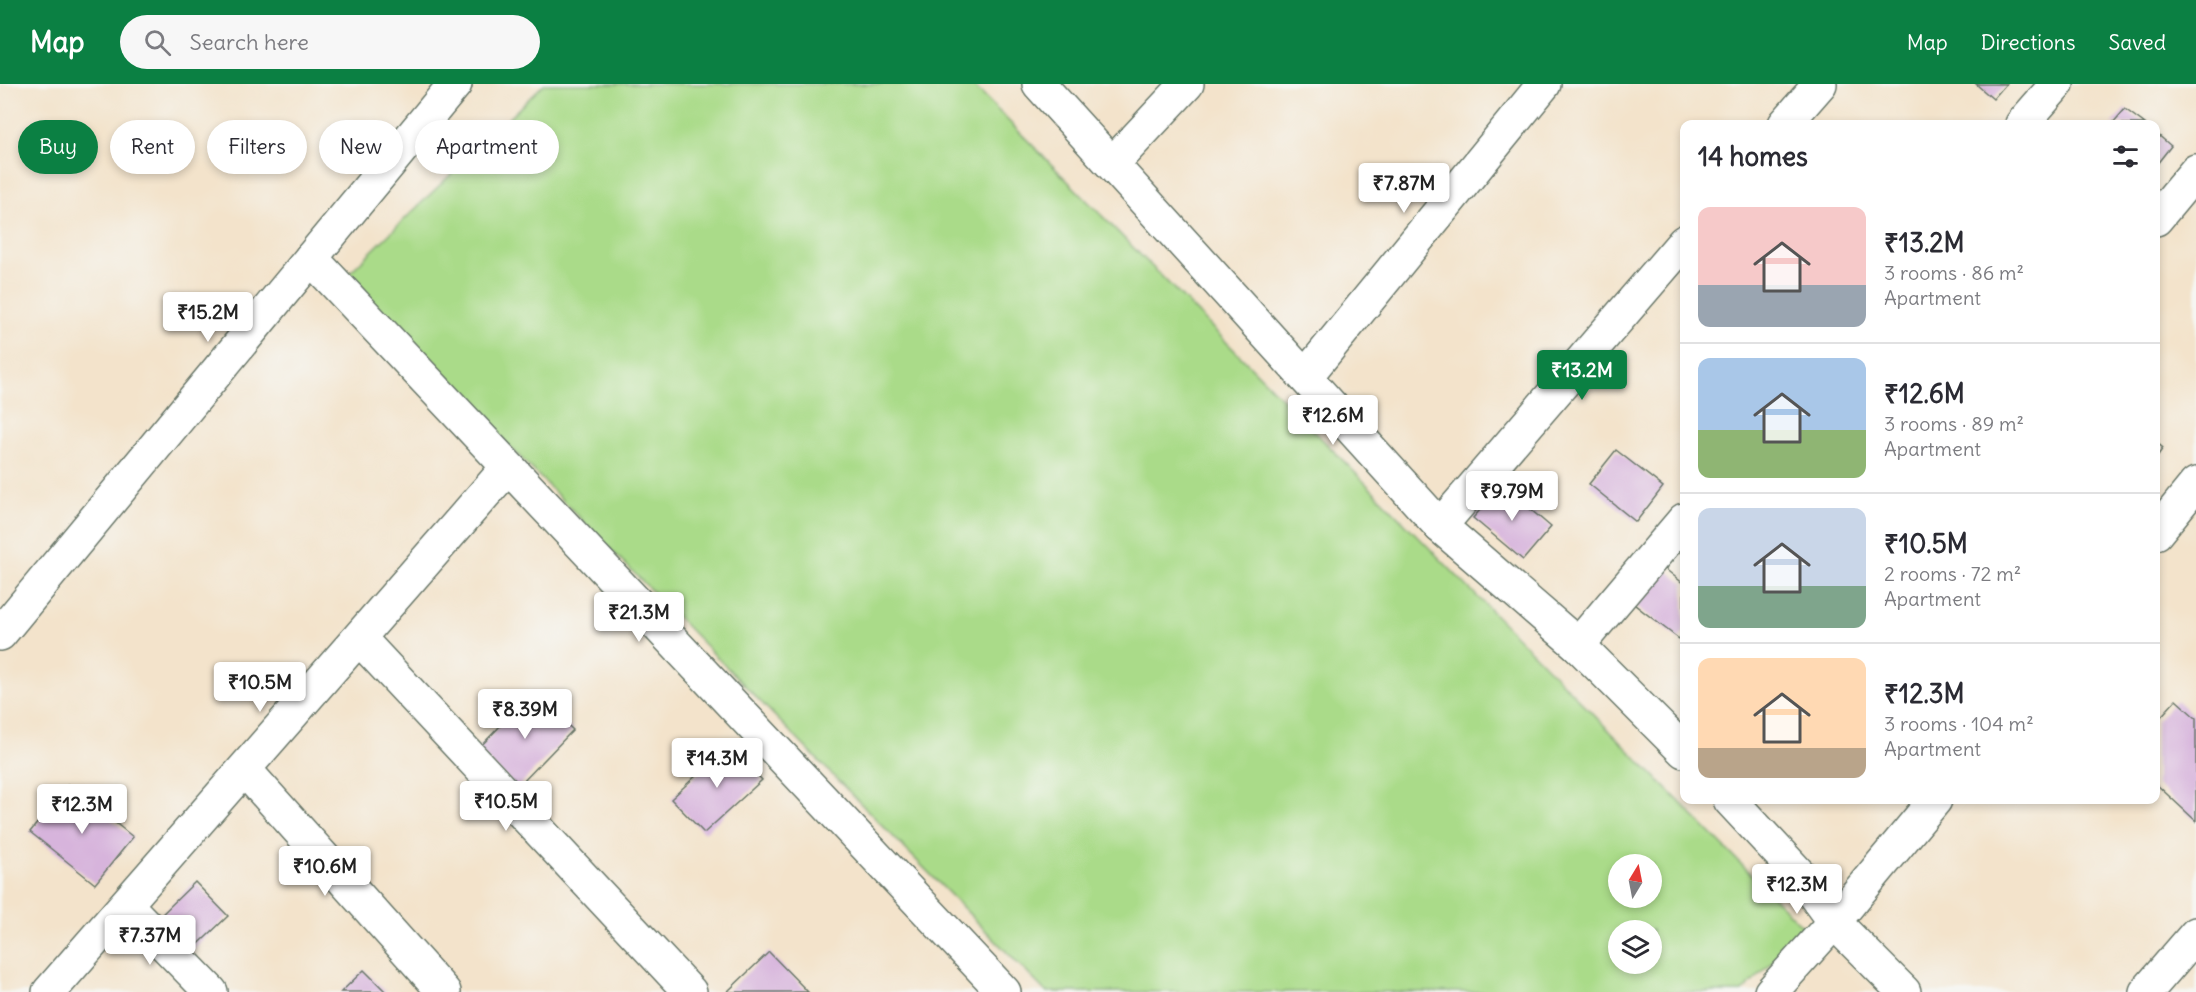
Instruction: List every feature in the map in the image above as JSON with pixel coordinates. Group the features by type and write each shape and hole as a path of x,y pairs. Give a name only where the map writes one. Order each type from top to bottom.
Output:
{"street":[{"path":"0,634 455,84"},
{"path":"1039,84 1440,526 1578,645 1680,747"},
{"path":"1112,164 1186,84"},
{"path":"1305,377 1544,84"},
{"path":"1788,120 1820,84"},
{"path":"2026,120 2057,84"},
{"path":"2160,214 2196,171"},
{"path":"1440,526 1680,247"},
{"path":"311,258 1004,992"},
{"path":"49,992 508,467"},
{"path":"2160,528 2196,484"},
{"path":"1578,645 1680,525"},
{"path":"359,638 690,992"},
{"path":"244,769 444,992"},
{"path":"1734,804 1798,874 1834,922 1904,992"},
{"path":"1771,992 1834,922 1932,804"},
{"path":"126,905 211,992"},
{"path":"2146,992 2196,934"}],"green space":[{"path":"544,84 972,84 1806,930 1742,992 1046,992 344,278 451,174 559,174 559,120 507,120"}],"building":[{"path":"1976,84 2006,84 1993,99"},
{"path":"2125,109 2140,120 2115,120"},
{"path":"2160,136 2171,146 2160,160"},
{"path":"1616,450 1663,487 1636,522 1589,484"},
{"path":"1502,485 1551,527 1523,560 1473,518"},
{"path":"1659,564 1680,581 1679,639 1630,601"},
{"path":"533,692 573,730 517,788 477,750"},
{"path":"2176,700 2196,718 2196,821 2160,788 2160,718"},
{"path":"729,745 762,780 704,833 671,799"},
{"path":"68,785 133,837 95,884 30,832"},
{"path":"195,882 228,916 184,958 152,924"},
{"path":"769,952 808,992 727,992"},
{"path":"364,970 386,992 341,992"}]}
